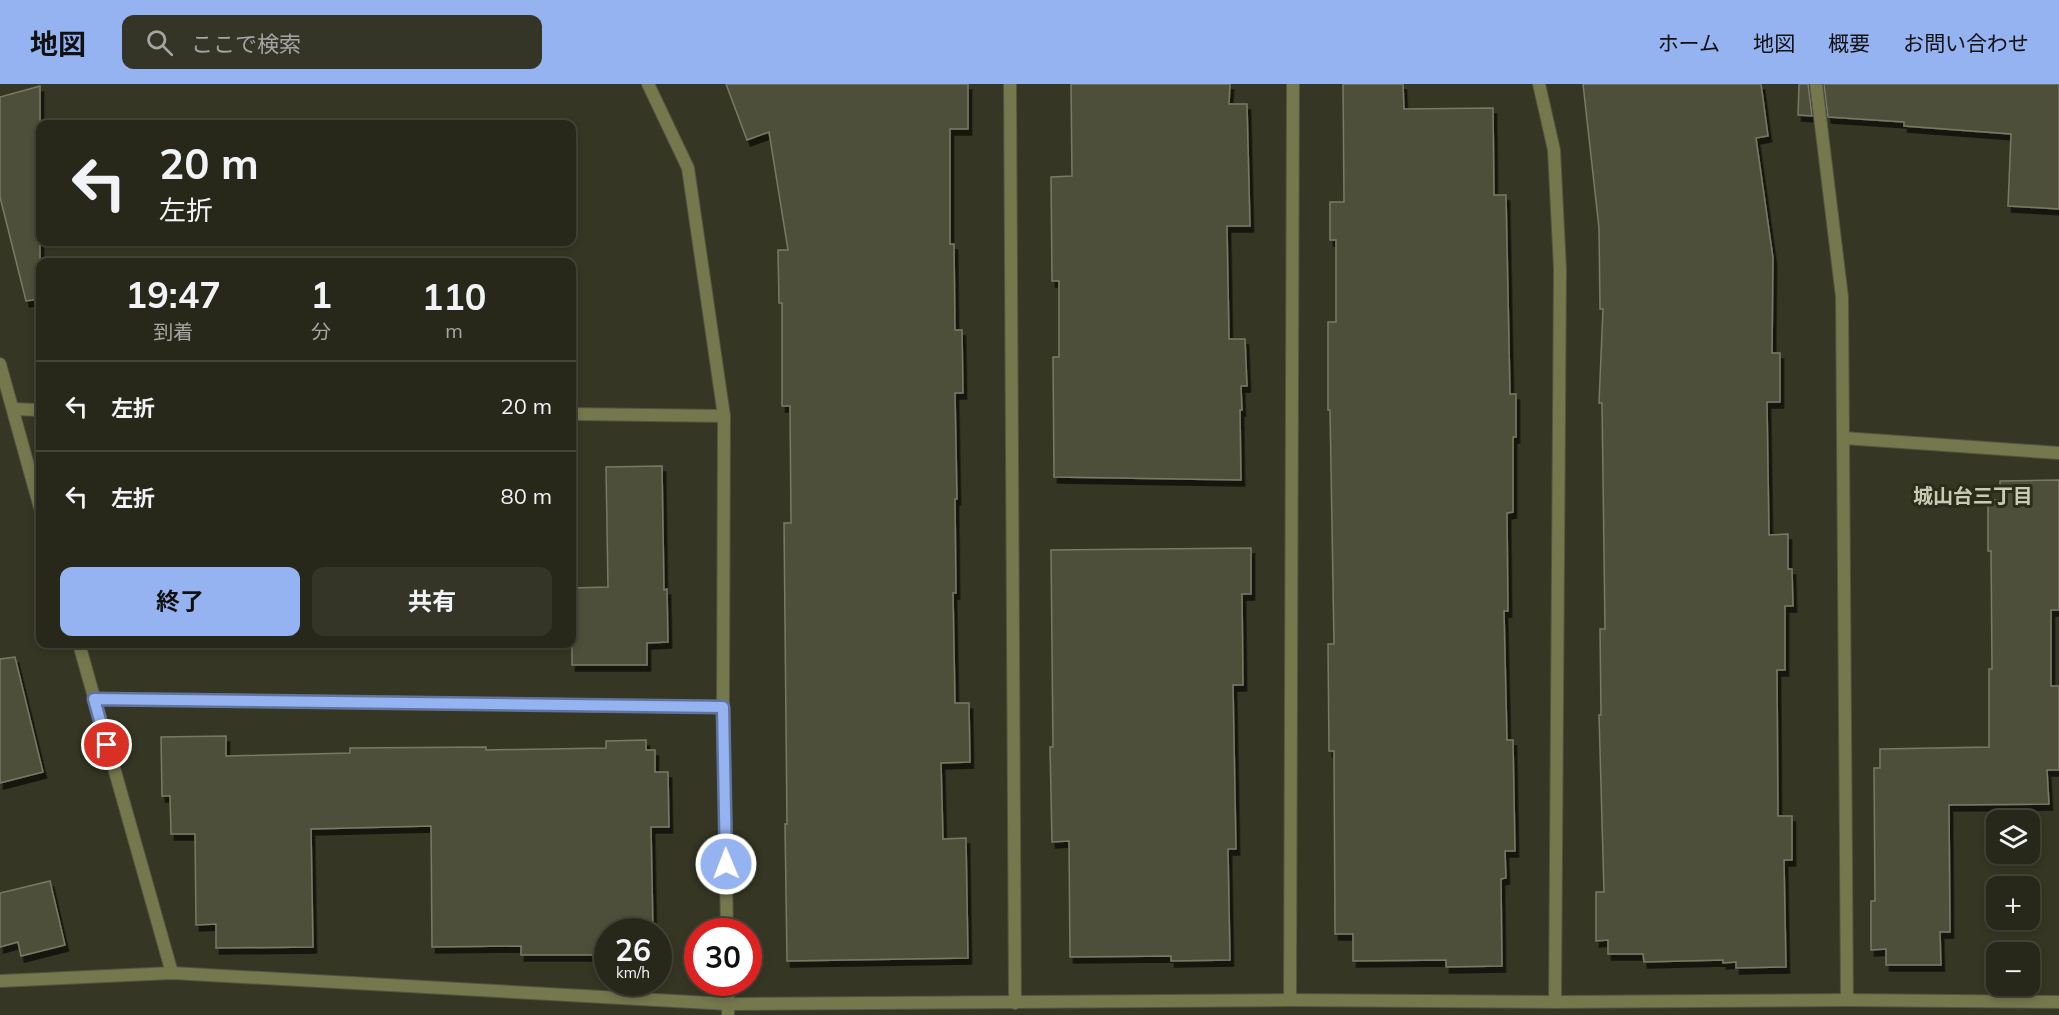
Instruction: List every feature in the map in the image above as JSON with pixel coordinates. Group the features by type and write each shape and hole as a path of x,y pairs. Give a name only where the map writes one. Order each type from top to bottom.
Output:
{"street":[{"path":"648,84 688,168 724,416 723,707 727,918"},
{"path":"1010,84 1016,1003"},
{"path":"1290,1000 1293,84"},
{"path":"1539,84 1554,150 1560,269 1554,1002"},
{"path":"1815,84 1842,297 1847,1000"},
{"path":"0,364 36,493"},
{"path":"13,409 36,410"},
{"path":"576,414 724,416"},
{"path":"1843,438 2059,453"},
{"path":"80,648 172,973"},
{"path":"94,699 723,707"},
{"path":"0,981 172,973 728,1010 1016,1003 1290,1000 2059,1002"}],"building":[{"path":"726,84 968,84 968,129 950,129 950,244 954,244 955,330 962,330 963,393 955,393 957,499 955,499 956,593 953,593 955,703 969,703 970,762 941,763 943,839 966,838 968,958 787,961 784,523 791,523 790,406 782,406 782,303 779,303 778,250 788,250 769,132 747,140"},
{"path":"1071,84 1230,84 1229,104 1247,104 1250,226 1227,226 1229,339 1245,339 1247,386 1241,386 1241,480 1054,477 1053,357 1059,357 1059,281 1052,281 1051,177 1072,176"},
{"path":"1343,84 1403,84 1404,109 1493,108 1494,195 1506,195 1510,394 1516,394 1516,437 1513,437 1513,512 1507,513 1508,611 1504,611 1507,740 1513,740 1515,851 1505,851 1506,878 1501,879 1502,966 1446,967 1446,960 1353,961 1353,934 1335,934 1334,751 1329,751 1328,644 1334,644 1328,322 1336,322 1336,240 1330,240 1330,202 1344,202"},
{"path":"1583,84 1761,84 1768,136 1756,138 1773,258 1772,353 1780,353 1780,402 1767,402 1769,535 1788,534 1788,569 1792,569 1793,606 1785,606 1785,670 1777,670 1778,816 1792,816 1792,860 1784,860 1786,967 1736,968 1736,962 1723,963 1723,960 1644,962 1643,954 1608,954 1608,940 1596,941 1596,892 1604,892 1599,715 1601,715 1600,629 1605,629 1602,403 1599,403 1603,309 1600,309 1599,228"},
{"path":"1799,84 1808,84 1812,116 1798,115"},
{"path":"1824,84 2059,84 2059,209 2008,206 2011,134 1904,126 1904,122 1828,117"},
{"path":"40,86 40,120 36,120 36,246 40,246 40,258 36,258 36,300 26,301 0,197 0,97"},
{"path":"662,466 664,590 667,589 668,642 647,643 647,665 572,665 572,648 576,648 576,588 608,587 606,467"},
{"path":"2059,480 2059,610 2051,610 2051,686 2059,686 2059,770 2047,770 2049,804 1949,805 1950,932 1940,932 1941,965 1886,965 1886,949 1871,950 1871,901 1875,901 1874,768 1880,768 1880,749 1989,747 1989,669 1992,669 1988,500 2000,500 2000,481"},
{"path":"1251,548 1251,594 1242,594 1243,685 1233,685 1236,849 1228,849 1230,960 1171,961 1171,956 1070,957 1069,841 1052,842 1051,550"},
{"path":"15,657 43,772 0,783 0,659"},
{"path":"226,736 226,756 350,753 350,748 486,747 486,750 606,748 606,741 646,740 646,750 655,750 655,772 668,772 669,827 651,827 653,918 594,918 594,955 521,955 521,946 432,947 431,826 311,829 313,947 216,948 216,924 196,925 195,834 171,834 170,796 162,796 161,737"},
{"path":"50,881 65,945 21,956 18,942 0,947 0,893"}],"district":[{"name":"城山台三丁目","path":"1973,496"}],"route":[{"path":"107,745 94,699 723,707 726,864"}]}
